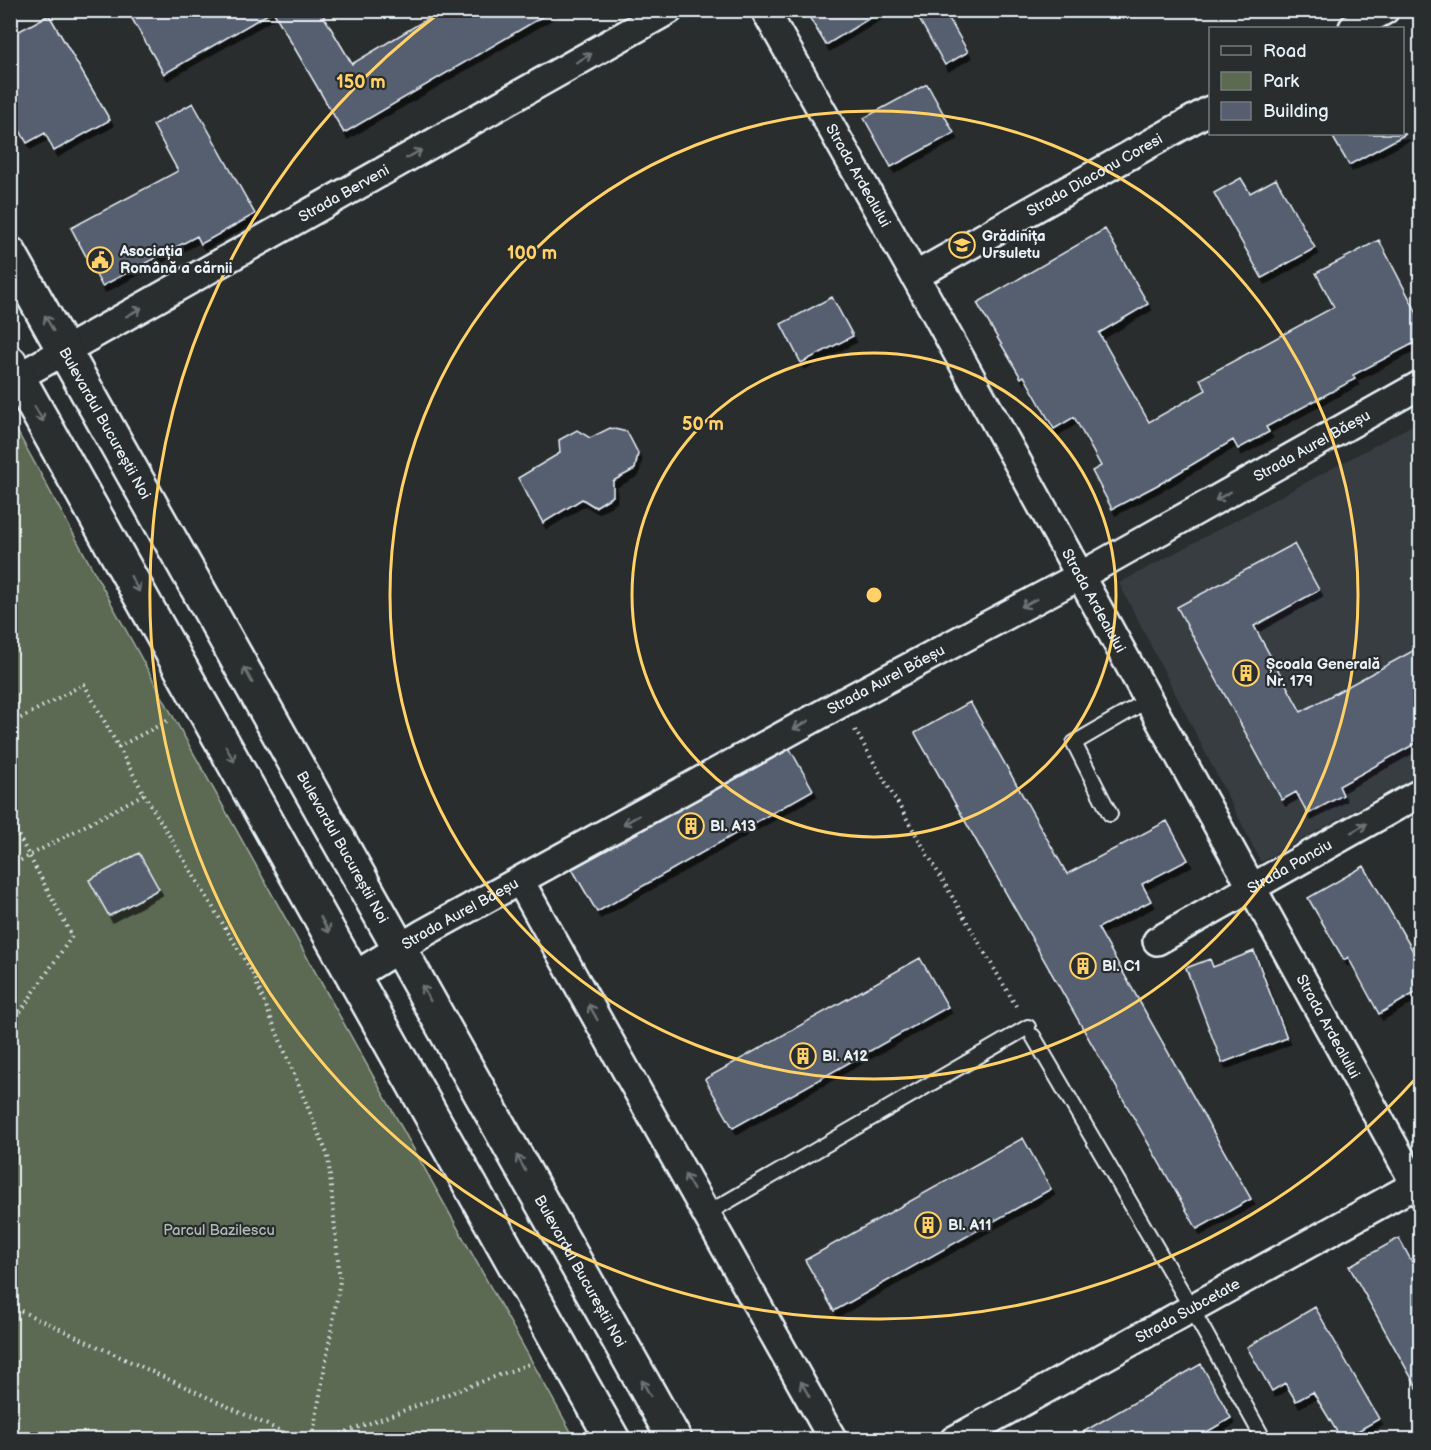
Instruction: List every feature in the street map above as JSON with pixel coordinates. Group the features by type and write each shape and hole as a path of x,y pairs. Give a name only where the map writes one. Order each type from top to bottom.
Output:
{"main road":[{"name":"Bulevardul Bucureștii Noi","path":"10,254 675,1440"},
{"path":"14,370 613,1440"}],"street":[{"name":"Strada Berveni","path":"14,370 65,351 669,10"},
{"name":"Strada Ardealului","path":"765,10 915,276 1419,1187"},
{"path":"1355,27 1385,10"},
{"name":"Strada Diaconu Coresi","path":"915,276 1209,111"},
{"name":"Strada Aurel Băeșu","path":"354,976 400,946 840,704 1080,576 1420,386"},
{"name":"Strada Panciu","path":"1156,941 1420,793"},
{"path":"520,881 833,1440"},
{"name":"Strada Subcetate","path":"954,1440 1419,1187"}],"lane":[{"path":"1110,814 1074,743 1148,700"},
{"path":"706,1214 1031,1031 1192,1309 1264,1440"}],"path":[{"path":"10,724 84,684 144,794 251,970 328,1156 340,1281 312,1440"},
{"path":"840,704 1031,1031"},
{"path":"118,747 174,718"},
{"path":"10,866 144,794"},
{"path":"10,820 72,936 10,1027"},
{"path":"10,1306 300,1440"},
{"path":"324,1440 536,1362"}],"shaded area":[{"path":"1420,421 1420,774 1261,862 1119,583"}],"green space":[{"name":"Parcul Bazilescu","path":"10,418 174,718 575,1439 11,1439"}],"building":[{"path":"127,10 320,10 352,64 442,10 554,10 344,133 273,11 164,74"},
{"path":"805,10 883,10 826,45"},
{"path":"914,10 944,10 968,52 945,65"},
{"path":"49,15 110,120 54,151 45,133 27,143 10,113 10,36"},
{"path":"927,84 954,133 891,167 864,118"},
{"path":"193,103 255,214 201,244 197,236 102,286 71,228 178,171 153,125"},
{"path":"1406,134 1349,165 1332,135"},
{"path":"1241,178 1250,193 1276,179 1315,248 1262,278 1214,193"},
{"path":"1105,229 1148,304 1099,333 1149,422 1206,390 1200,379 1334,307 1316,273 1379,240 1420,319 1420,340 1353,375 1355,379 1266,427 1269,432 1238,449 1233,440 1163,482 1112,509 1092,471 1101,466 1074,417 1054,429 1024,376 1021,378 977,303"},
{"path":"832,297 853,336 801,363 781,324"},
{"path":"610,428 627,432 638,453 635,469 613,481 613,496 595,507 582,499 543,523 518,478 560,453 559,440 577,430 590,438"},
{"name":"Școala Generală Nr. 179","path":"1294,544 1319,590 1254,626 1301,712 1420,647 1420,741 1339,786 1343,795 1308,814 1296,792 1282,800 1177,607"},
{"name":"Bl. C1","path":"970,702 1067,874 1167,821 1188,860 1142,884 1151,901 1098,928 1251,1199 1197,1229 915,733"},
{"name":"Bl. A13","path":"790,749 813,790 597,912 572,869"},
{"path":"139,853 159,889 109,916 89,880"},
{"path":"1364,866 1420,963 1420,990 1379,1014 1348,957 1344,960 1308,898"},
{"path":"1254,951 1287,1038 1222,1063 1186,968 1210,959 1213,967"},
{"name":"Bl. A12","path":"920,958 948,1007 733,1128 705,1079"},
{"name":"Bl. A11","path":"1023,1138 1051,1189 834,1311 805,1260"},
{"path":"1399,1238 1420,1277 1420,1393 1349,1266"},
{"path":"1315,1307 1379,1419 1342,1440 1313,1392 1296,1401 1285,1383 1272,1391 1247,1347"},
{"path":"1201,1364 1231,1418 1193,1440 1069,1440"}],"place":[{"name":"Grădinița Ursuletu","path":"962,245"},
{"name":"Asociația Română a cărnii","path":"100,260"},
{"name":"Școala Generală Nr. 179","path":"1246,673"},
{"name":"Bl. A13","path":"691,826"},
{"name":"Bl. C1","path":"1083,966"},
{"name":"Bl. A12","path":"803,1056"},
{"name":"Bl. A11","path":"928,1225"}]}
